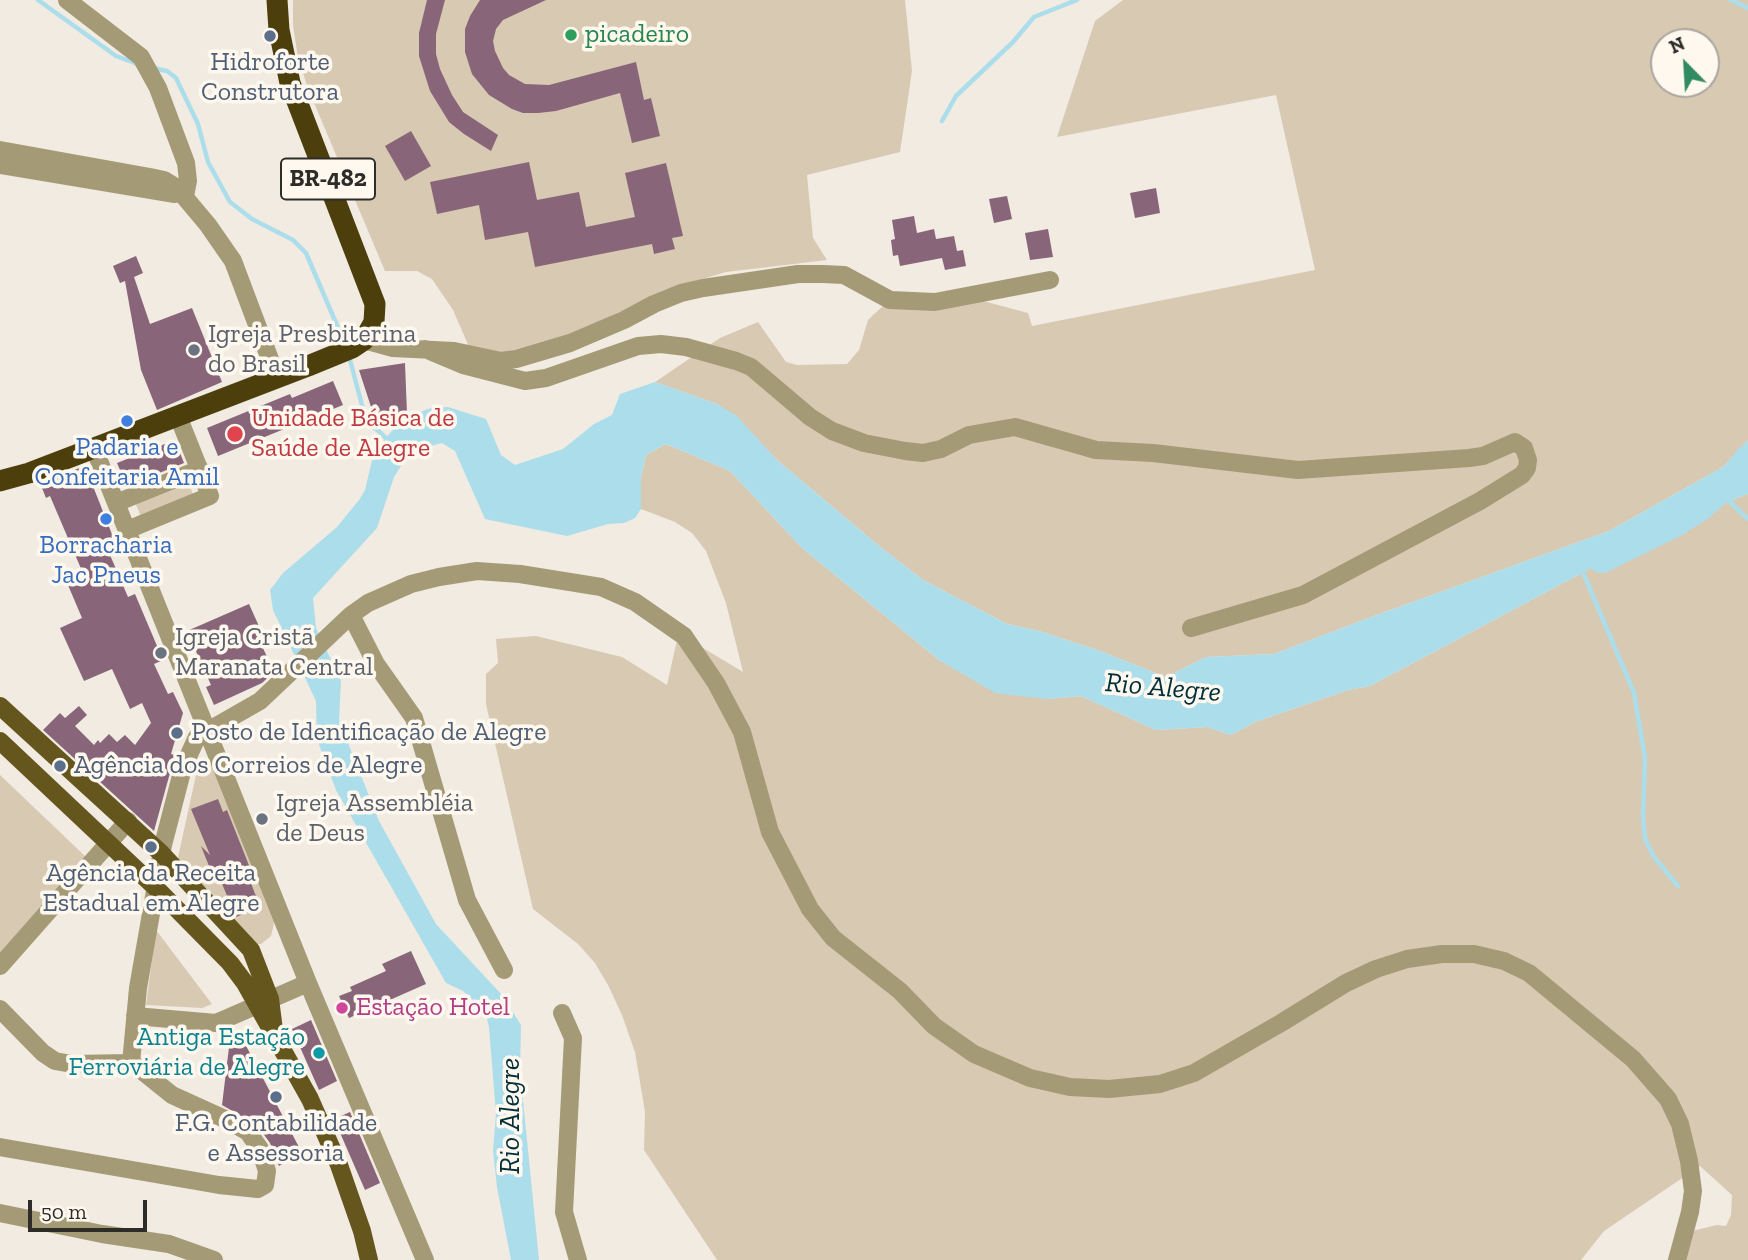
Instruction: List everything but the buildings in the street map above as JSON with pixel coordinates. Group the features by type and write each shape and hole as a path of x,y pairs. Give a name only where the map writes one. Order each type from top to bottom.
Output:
{"highway":[{"name":"BR-482","path":"277,0 279,30 290,83 375,304 374,321 350,348"},
{"path":"0,481 29,473 350,348"}],"main road":[{"path":"0,706 162,854 251,950 263,1002 275,1037 310,1099 340,1165 369,1260"},
{"path":"0,741 156,888 230,963 263,1002"}],"street":[{"path":"67,0 141,57 186,163 188,181 185,197"},
{"path":"0,150 164,180 177,188 233,261 277,378"},
{"path":"0,165 185,197"},
{"path":"350,348 425,349 454,351 501,361 516,359 598,332 681,293 798,274 844,275 890,300 908,302 935,302 1050,281"},
{"path":"425,349 463,365 525,381 546,378 638,345 686,347 751,367 810,417 832,431 864,443 923,453 941,449 969,435 1015,427 1096,450 1153,453 1298,470 1476,457 1515,442 1524,448 1528,460 1522,475 1480,501 1303,595 1191,628"},
{"path":"127,530 210,496 178,415"},
{"path":"94,448 308,983 425,1260"},
{"path":"116,503 200,469"},
{"path":"131,1062 138,988 162,854 183,768 197,737 245,711 351,615 368,603 411,584 439,577 477,571 520,574 601,587 635,602 684,636 716,683 742,732 770,832 810,909 834,938 900,991 934,1026 974,1054 1030,1078 1070,1087 1109,1089 1160,1084 1195,1073 1346,983 1376,969 1407,959 1442,954 1474,954 1504,961 1529,973 1633,1059 1668,1098 1680,1124 1693,1191 1677,1260"},
{"path":"351,615 376,664 414,718 467,900 504,971"},
{"path":"0,966 128,821"},
{"path":"135,1017 216,1023 308,983"},
{"path":"0,1009 43,1053 55,1061 72,1065 131,1062 172,1095 248,1132 260,1149 267,1180 265,1185 258,1189 219,1185 0,1147"},
{"path":"562,1013 573,1038 564,1212 578,1260"},
{"path":"0,1213 102,1234 169,1244 214,1260"}],"shaded area":[{"path":"293,0 905,0 912,71 900,152 807,175 813,238 827,260 726,272 665,290 566,335 503,353 470,349 453,310 432,279 417,271 385,271 309,91 298,58 293,25"},
{"path":"1123,0 1748,0 1748,440 1723,467 1609,531 1274,654 1206,657 1166,677 1100,651 1039,631 1007,624 923,580 777,460 717,404 655,382 720,338 758,322 786,362 797,365 847,364 859,350 868,320 885,304 957,294 1028,313 1032,326 1315,270 1276,95 1057,137 1095,21"},
{"path":"666,444 730,471 802,548 939,660 1047,699 1081,696 1156,730 1207,727 1231,735 1255,722 1348,690 1370,686 1627,549 1652,531 1748,494 1748,1260 1675,1260 1692,1231 1717,1225 1726,1226 1731,1215 1732,1195 1700,1166 1604,1231 1581,1260 717,1260 644,1150 645,1112 635,1052 608,985 595,963 578,944 533,909 486,704 486,674 498,663 496,639 536,636 622,657 667,685 677,640 703,648 743,672 726,603 706,551 692,533 675,522 641,509 641,477 646,455"},
{"path":"188,481 194,497 141,517 135,502"},
{"path":"207,760 213,762 275,919 271,936 261,944 257,944 177,862 198,766"},
{"path":"0,775 86,857 0,955"},
{"path":"156,930 212,1004 202,1008 146,1005"}],"water":[{"path":"655,382 717,404 737,416 777,460 923,580 1007,624 1039,631 1100,651 1166,677 1206,657 1274,654 1609,531 1723,467 1748,440 1748,494 1652,531 1627,549 1370,686 1348,690 1255,722 1231,735 1207,727 1156,730 1081,696 1047,699 995,693 939,660 802,548 730,471 666,444 646,455 641,477 641,509 635,518 567,536 485,519 455,451 442,443 422,448 406,458 394,477 377,528 313,598 316,628 341,681 339,720 379,821 436,924 502,995 521,1025 520,1070 539,1260 511,1260 493,1151 496,1114 489,1027 485,1011 463,991 446,983 336,790 317,739 316,701 273,610 270,590 283,573 337,527 359,500 365,490 374,452 392,431 412,415 431,408 448,407 486,419 501,455 515,465 563,449 594,424 612,415 620,394"}],"waterway":[{"path":"38,0 116,56 140,65"},
{"path":"942,121 956,96 1013,42 1034,17 1077,0"},
{"path":"1731,0 1748,8"},
{"path":"152,68 167,71 176,78 198,124 208,162 230,202 252,219 293,240 306,253 345,344"},
{"path":"349,356 364,413 388,440"},
{"name":"Rio Alegre","path":"1602,559 1675,523 1699,508 1735,476 1748,459"},
{"path":"1726,498 1748,519"},
{"path":"1582,570 1634,693 1645,758 1645,839 1654,857 1678,886"}],"place":[{"name":"picadeiro","path":"571,35"},
{"name":"Hidroforte Construtora","path":"270,36"},
{"name":"Igreja Presbiterina do Brasil","path":"194,350"},
{"name":"Padaria e Confeitaria Amil","path":"127,421"},
{"name":"Unidade Básica de Saúde de Alegre","path":"235,434"},
{"name":"Borracharia Jac Pneus","path":"106,519"},
{"name":"Igreja Cristã Maranata Central","path":"161,653"},
{"name":"Posto de Identificação de Alegre","path":"177,733"},
{"name":"Agência dos Correios de Alegre","path":"60,766"},
{"name":"Igreja Assembléia de Deus","path":"262,819"},
{"name":"Agência da Receita Estadual em Alegre","path":"151,847"},
{"name":"Estação Hotel","path":"342,1008"},
{"name":"Antiga Estação Ferroviária de Alegre","path":"319,1053"},
{"name":"F.G. Contabilidade e Assessoria","path":"276,1097"}]}
